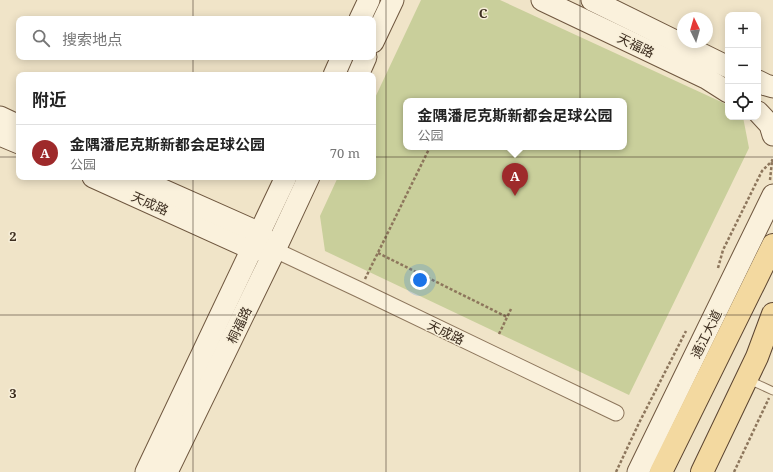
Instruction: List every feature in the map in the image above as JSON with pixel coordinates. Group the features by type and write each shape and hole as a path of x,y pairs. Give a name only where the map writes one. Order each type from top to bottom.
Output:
{"main road":[{"name":"通江大道","path":"661,472 773,245"},
{"path":"702,472 757,357 773,314"}],"street":[{"path":"361,16 369,0"},
{"path":"376,36 393,0"},
{"name":"天福路","path":"542,0 706,78 725,90"},
{"name":"天福路","path":"592,0 725,65"},
{"path":"335,72 341,60"},
{"path":"359,72 365,60"},
{"path":"761,82 773,86"},
{"path":"761,115 770,125 773,135"},
{"path":"0,117 16,125"},
{"path":"0,135 16,143"},
{"name":"天成路","path":"101,180 256,241"},
{"name":"天成路","path":"140,180 256,241 616,414"},
{"name":"桐福路","path":"146,472 285,180"},
{"name":"桐福路","path":"167,472 308,180"},
{"name":"通江大道","path":"638,472 771,191"},
{"path":"757,357 773,334"}],"lane":[{"path":"747,379 773,391"}],"path":[{"path":"360,290 429,150"},
{"path":"771,191 773,159"},
{"path":"717,269 723,250 762,171 773,159"},
{"path":"378,253 507,317"},
{"path":"500,334 511,309"},
{"path":"616,472 690,325"},
{"path":"734,472 773,391"}],"green space":[{"path":"421,0 500,0 725,104 725,120 744,120 749,148 629,395 325,251 320,216 337,180 376,180 376,96"}],"place":[{"name":"金隅潘尼克斯新都会足球公园","path":"515,196"}]}
